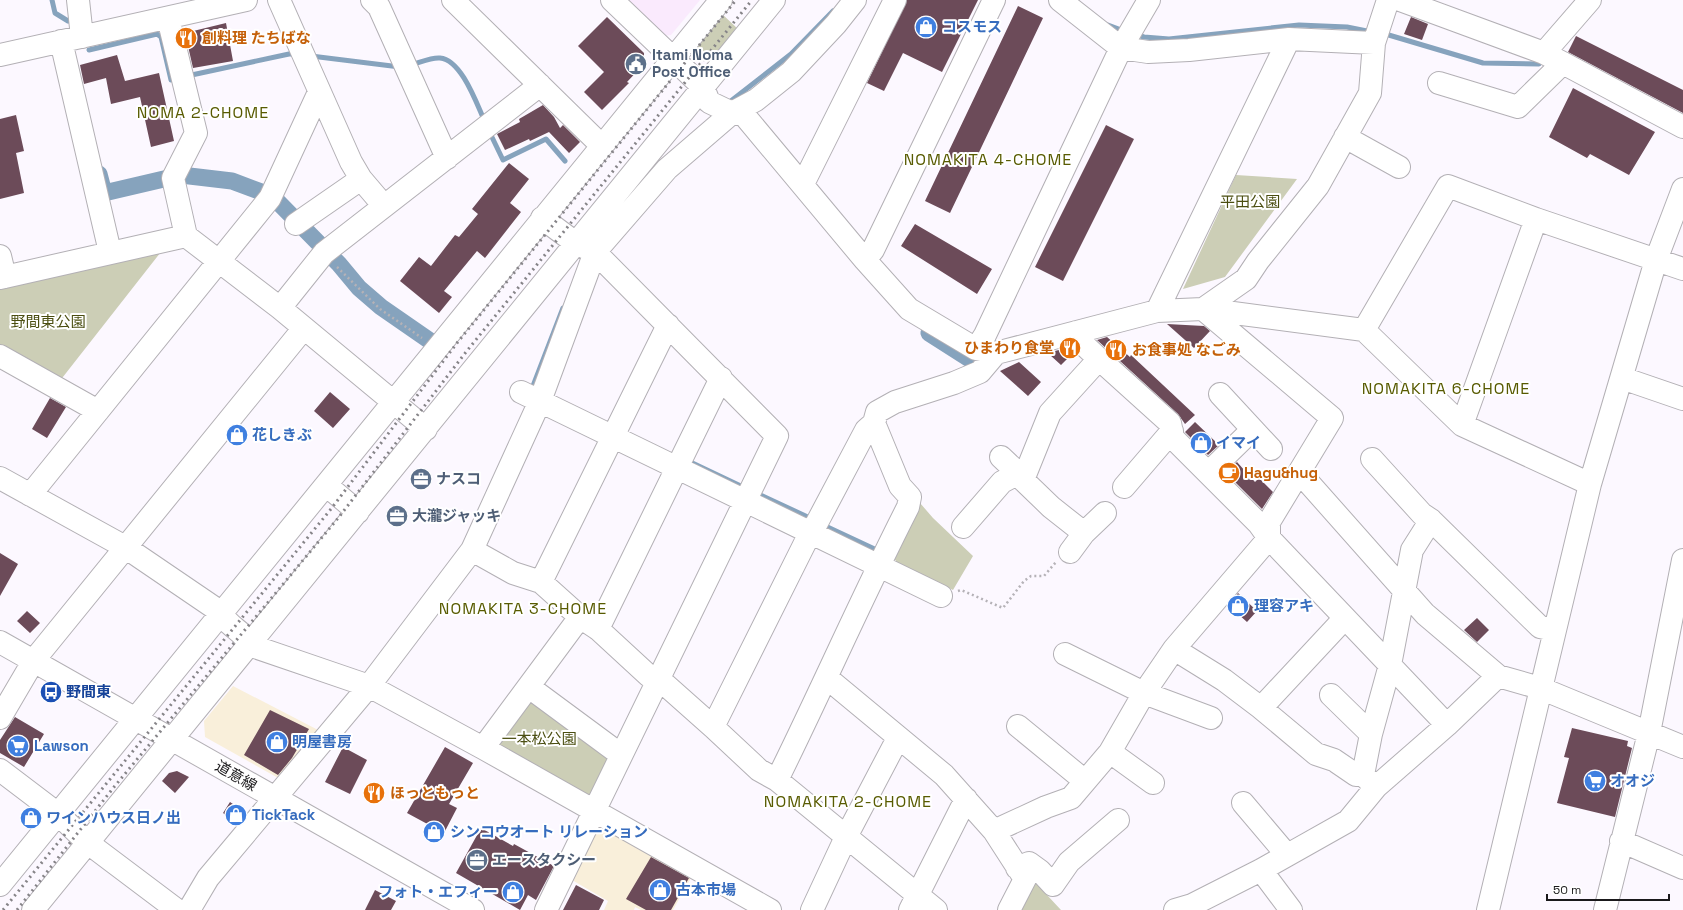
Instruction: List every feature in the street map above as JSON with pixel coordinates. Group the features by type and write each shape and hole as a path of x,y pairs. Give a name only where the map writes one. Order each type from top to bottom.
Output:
{"street":[{"path":"78,0 82,37"},
{"path":"0,55 246,0"},
{"path":"279,0 351,162 361,178 384,206"},
{"path":"372,0 379,7 447,158"},
{"path":"453,0 601,145"},
{"path":"612,0 718,104 744,115 865,260 909,309 986,351 1076,332 1157,311 1203,309 1364,330 1462,425 1590,484"},
{"path":"0,885 393,404 436,348 601,145 721,0"},
{"path":"189,910 208,878 273,798 368,686 472,550 586,248 667,169 718,104 774,0"},
{"path":"33,910 426,429 586,248 718,104 756,100 792,72 836,24 855,0"},
{"path":"803,184 895,0"},
{"path":"865,260 873,250 994,0"},
{"path":"1060,0 1121,48 1148,52 1189,50 1289,39 1374,43"},
{"path":"713,726 805,543 866,430 874,423 877,412 895,402 954,383 980,372 986,351 985,335 1121,48 1149,0"},
{"path":"1203,309 1246,279 1258,260 1318,186 1370,93 1374,43 1388,0"},
{"path":"1400,0 1544,53 1683,127"},
{"path":"1544,53 1590,0"},
{"path":"168,18 196,133 173,178 186,236 220,260 280,308 393,404 426,429"},
{"path":"1157,311 1289,39"},
{"path":"61,42 110,252"},
{"path":"1452,83 1514,112 1563,63"},
{"path":"280,308 324,253 540,85"},
{"path":"30,495 270,198 319,92"},
{"path":"1345,137 1400,167"},
{"path":"299,223 361,178"},
{"path":"1364,330 1448,186 1536,219 1683,269"},
{"path":"1488,910 1590,484 1656,260 1683,189"},
{"path":"542,218 586,248 668,325 777,436 546,910"},
{"path":"1462,425 1536,219"},
{"path":"2,270 110,252 186,236"},
{"path":"994,831 1046,807 1071,798 1110,752 1144,693 1174,649 1269,538 1269,522 1300,474 1332,418 1203,309"},
{"path":"541,582 668,325"},
{"path":"0,718 34,660 304,328"},
{"path":"1076,332 1082,343 1170,423 1173,438 1209,472 1259,524 1269,538 1344,619 1447,725"},
{"path":"0,356 98,411"},
{"path":"1022,475 1050,413 1099,359"},
{"path":"483,748 529,687 589,623 678,468 721,378"},
{"path":"1622,378 1683,399"},
{"path":"1220,394 1271,449"},
{"path":"531,397 812,532 941,596"},
{"path":"777,780 908,507 910,497 900,486 874,423"},
{"path":"1209,472 1252,430"},
{"path":"1124,488 1172,431"},
{"path":"1001,457 1022,475 1023,480 1050,507 1084,533"},
{"path":"1372,459 1422,514 1431,520 1540,627 1554,630"},
{"path":"1300,474 1404,593 1425,614 1498,676 1540,688 1683,747"},
{"path":"963,527 1002,482 1015,475 1022,475"},
{"path":"0,478 125,547 222,613 225,621 246,638 248,645"},
{"path":"326,486 358,512"},
{"path":"1070,552 1084,533 1105,513"},
{"path":"1187,908 1260,870 1348,821 1369,781 1371,734 1390,665 1412,550 1431,520"},
{"path":"472,550 513,573 541,582 649,676 659,679 713,726 759,770 777,780 846,837 914,902 936,910"},
{"path":"1605,910 1649,733 1683,560"},
{"path":"1261,708 1344,619"},
{"name":"道意線","path":"0,642 473,910"},
{"path":"248,645 368,686 483,748 770,910"},
{"path":"1174,649 1224,680 1261,708 1316,754 1334,760 1356,775 1369,781"},
{"path":"1065,654 1144,693 1211,718"},
{"path":"1369,781 1447,725 1498,676"},
{"path":"827,678 944,775 994,831 1025,879 1010,910"},
{"path":"529,687 621,755"},
{"path":"1331,696 1371,734"},
{"path":"1018,726 1085,781"},
{"path":"812,910 846,837 898,738"},
{"path":"1110,752 1153,783"},
{"path":"0,770 58,814 88,843 177,910"},
{"path":"914,902 966,799"},
{"path":"1243,803 1287,855"},
{"path":"1017,868 1029,863 1040,871 1053,885 1069,862 1118,820"},
{"path":"1621,841 1683,868"},
{"path":"1260,870 1291,910"}],"path":[{"path":"324,253 380,309 436,348"},
{"path":"941,596 961,590 1003,608 1024,582 1031,576 1044,576 1064,553 1070,552"}],"shaded area":[{"path":"629,0 700,0 671,35 664,36"},
{"path":"233,686 320,731 280,779 205,737 204,721"},
{"path":"604,826 692,876 673,910 641,910 635,907 634,910 604,910 608,901 572,880 597,828"}],"green space":[{"path":"721,13 739,30 711,65 692,48"},
{"name":"平田公園","path":"1236,175 1297,179 1225,277 1183,289"},
{"name":"野間東公園","path":"164,248 59,382 0,349 0,287"},
{"path":"920,503 933,518 973,556 953,590 897,563 894,558"},
{"name":"一本松公園","path":"529,698 610,759 589,800 494,744"},
{"path":"1033,880 1061,910 1018,910"}],"building":[{"name":"コスモス","path":"907,0 978,0 942,72 903,53 884,91 867,83"},
{"path":"1018,6 1043,18 950,213 925,201"},
{"path":"607,17 644,53 644,64 627,82 629,83 602,110 584,92 604,72 578,46"},
{"path":"1411,17 1428,24 1422,40 1404,34"},
{"path":"226,23 233,61 193,68 185,33"},
{"path":"1576,36 1683,90 1683,113 1568,52"},
{"path":"117,55 125,81 159,73 174,141 151,147 140,97 111,104 106,78 84,84 80,65"},
{"path":"1573,88 1655,132 1629,175 1590,154 1587,158 1549,137"},
{"path":"543,105 554,117 560,128 563,125 580,142 569,153 549,132 505,150 497,134 520,122 519,119"},
{"path":"16,115 24,151 16,153 24,193 0,199 0,119"},
{"path":"1106,125 1134,139 1063,281 1035,267"},
{"path":"509,163 529,179 510,203 521,212 485,258 477,251 444,291 452,297 439,313 400,281 419,257 431,266 455,235 459,237 478,214 472,209"},
{"path":"915,224 992,269 977,294 901,246"},
{"path":"1167,324 1204,326 1210,331 1194,348"},
{"path":"1107,337 1130,357 1131,355 1195,415 1185,424 1178,414 1097,340"},
{"path":"1070,347 1074,352 1061,365 1050,355 1055,351"},
{"path":"1019,362 1041,382 1028,396 1000,371"},
{"path":"330,392 350,409 333,428 314,411"},
{"path":"50,398 66,407 47,438 32,429"},
{"path":"1195,422 1219,445 1208,455 1185,432"},
{"path":"1237,462 1255,482 1259,478 1273,492 1262,509 1226,473"},
{"path":"0,553 18,564 0,596"},
{"path":"1238,593 1257,611 1247,622 1228,605"},
{"path":"27,611 40,623 30,633 17,621"},
{"path":"1477,618 1489,630 1477,642 1464,630"},
{"name":"明屋書房","path":"270,710 309,729 292,758 278,775 244,755"},
{"name":"Lawson","path":"15,717 44,734 24,767 0,753 0,740"},
{"name":"オオジ","path":"1572,728 1628,741 1627,746 1632,748 1615,817 1557,803 1569,758 1564,757"},
{"path":"343,747 367,760 350,794 325,782"},
{"path":"445,747 473,763 449,804 457,808 444,833 407,813"},
{"path":"177,771 189,777 175,793 162,781 169,773"},
{"path":"230,802 246,813 237,823 223,813"},
{"path":"481,828 554,866 536,900 528,895 520,910 456,873"},
{"path":"651,857 689,878 671,910 646,910 626,899"},
{"path":"576,885 604,900 599,910 563,910"},
{"path":"375,890 396,901 391,910 365,910"}],"waterway":[{"path":"52,0 55,13 68,21"},
{"path":"727,104 791,54 833,11"},
{"path":"1108,25 1124,31"},
{"path":"1134,34 1144,37 1169,39 1299,25 1347,27 1372,32"},
{"path":"1382,33 1483,63 1539,64"},
{"path":"89,50 157,34 161,37 171,80 177,78"},
{"path":"187,76 289,54 297,54"},
{"path":"311,56 400,67"},
{"path":"410,65 429,59 440,58 455,66 468,84 485,122"},
{"path":"489,131 503,160 546,139 565,161"},
{"path":"631,194 655,167"},
{"path":"99,174 104,193 181,175 232,181 264,193 278,202 339,264 359,288 381,307 433,343"},
{"path":"538,388 533,386 563,308"},
{"path":"929,333 976,363"},
{"path":"686,460 745,488"},
{"path":"754,492 812,519"},
{"path":"821,524 881,552"}],"railway":[{"path":"3,910 331,509 457,343 736,0"},
{"path":"17,910 114,787 339,517 466,352 752,0"}],"place":[{"name":"コスモス","path":"926,27"},
{"name":"創料理 たちばな","path":"186,38"},
{"name":"Itami Noma Post Office","path":"636,64"},
{"name":"ひまわり食堂","path":"1070,348"},
{"name":"お食事処 なごみ","path":"1116,350"},
{"name":"花しきぶ","path":"237,435"},
{"name":"イマイ","path":"1201,443"},
{"name":"Hagu&hug","path":"1229,473"},
{"name":"ナスコ","path":"421,479"},
{"name":"大瀧ジャッキ","path":"397,516"},
{"name":"理容アキ","path":"1238,606"},
{"name":"野間東","path":"51,692"},
{"name":"明屋書房","path":"277,742"},
{"name":"Lawson","path":"18,746"},
{"name":"オオジ","path":"1595,781"},
{"name":"ほっともっと","path":"374,793"},
{"name":"TickTack","path":"236,815"},
{"name":"ワインハウス日ノ出","path":"31,818"},
{"name":"シンコウオート リレーション","path":"434,832"},
{"name":"エースタクシー","path":"477,860"},
{"name":"古本市場","path":"660,890"},
{"name":"フォト・エフィー","path":"513,892"}],"district":[{"name":"NOMA 2-CHOME","path":"203,112"},
{"name":"NOMAKITA 4-CHOME","path":"988,159"},
{"name":"NOMAKITA 6-CHOME","path":"1446,388"},
{"name":"NOMAKITA 3-CHOME","path":"523,608"},
{"name":"NOMAKITA 2-CHOME","path":"848,801"}]}
